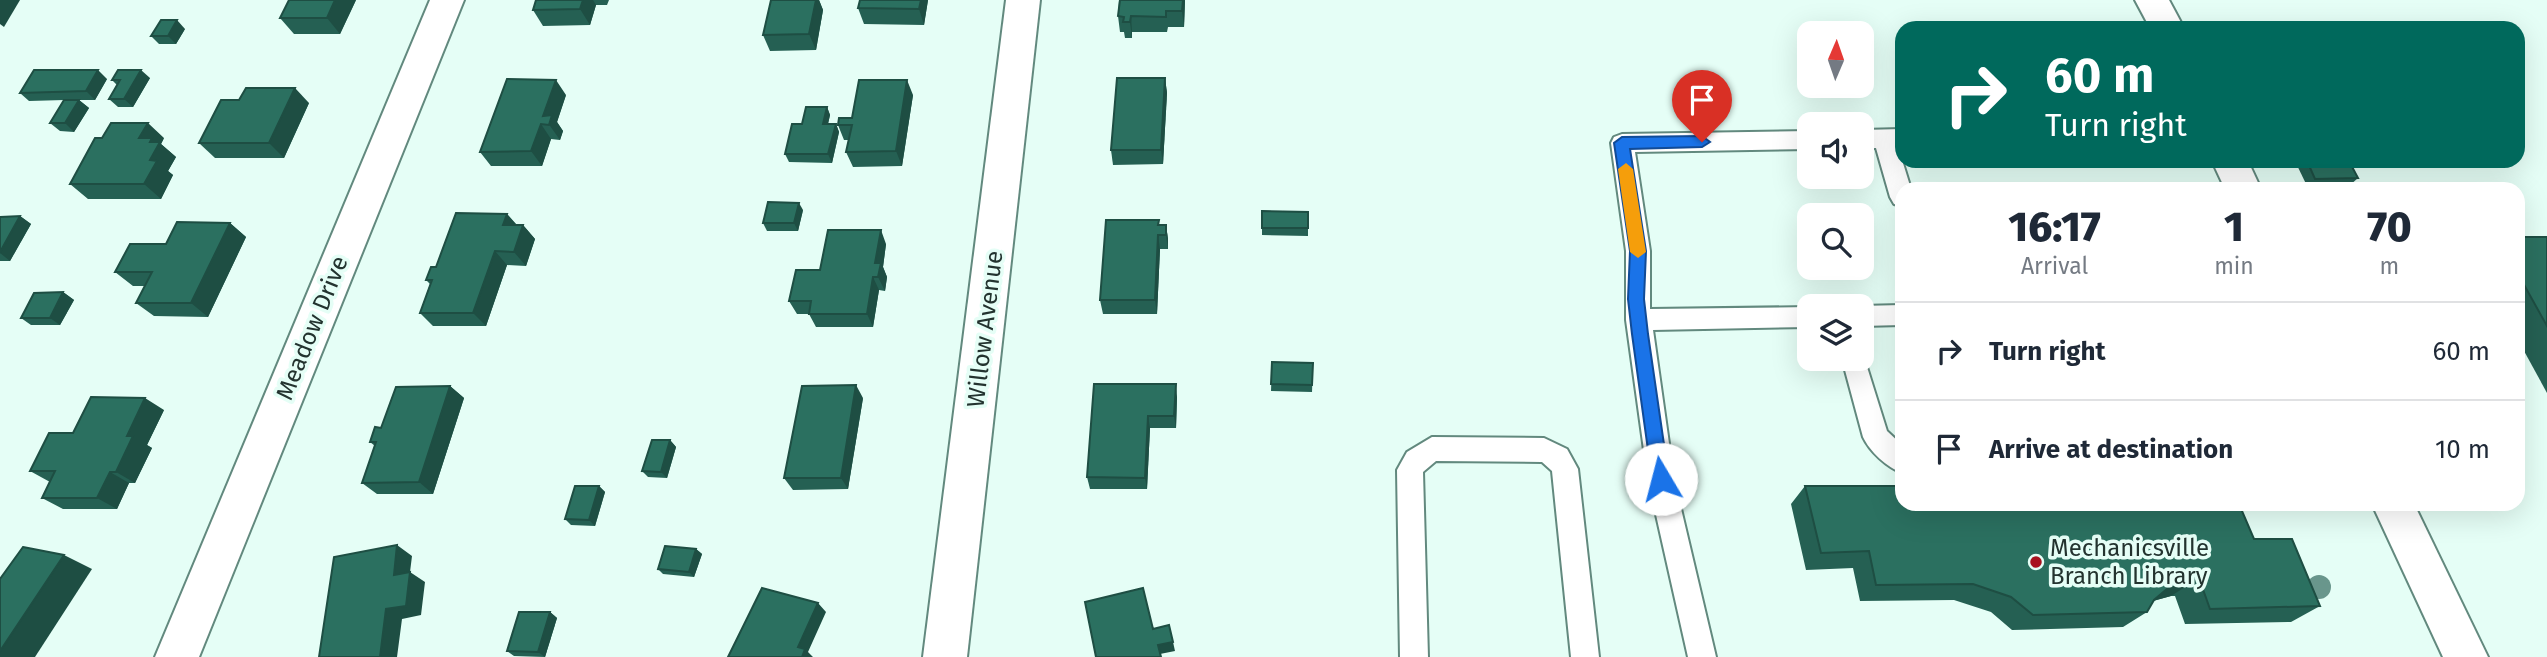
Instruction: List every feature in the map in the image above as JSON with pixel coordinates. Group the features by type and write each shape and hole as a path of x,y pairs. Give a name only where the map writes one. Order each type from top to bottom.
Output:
{"street":[{"name":"Meadow Drive","path":"177,657 447,0"},
{"name":"Willow Avenue","path":"944,657 1024,0"},
{"path":"2152,0 2163,21"},
{"path":"2396,511 2466,657"}],"lane":[{"path":"1883,138 1897,182"},
{"path":"1702,657 1661,479 1638,320 1638,251 1622,143 1797,140"},
{"path":"1874,316 1895,315"},
{"path":"1638,320 1797,317"},
{"path":"1857,371 1876,437 1895,455"},
{"path":"1414,657 1410,470 1416,460 1432,449 1544,450 1558,457 1565,469 1585,657"}],"building":[{"path":"289,0 335,0 327,18 280,18"},
{"path":"536,0 583,0 580,9 533,10"},
{"path":"771,0 816,0 809,34 763,35"},
{"path":"860,0 921,0 919,9 858,8"},
{"path":"1120,0 1183,0 1182,11 1166,11 1166,17 1131,16 1130,22 1123,22 1124,17 1118,16"},
{"path":"161,20 177,20 168,36 151,36"},
{"path":"34,70 98,70 86,91 20,93"},
{"path":"118,70 141,70 124,99 109,99 120,80 112,80"},
{"path":"1117,78 1165,78 1161,150 1111,150"},
{"path":"507,79 556,80 543,116 552,115 549,125 541,124 531,151 480,152"},
{"path":"859,80 907,80 896,151 846,152 852,125 838,125 839,118 852,118"},
{"path":"246,88 295,88 269,143 199,143 221,100 239,100"},
{"path":"64,100 79,100 65,123 50,123"},
{"path":"806,107 827,107 823,124 836,124 828,154 785,154 792,124 802,124"},
{"path":"111,123 148,123 139,138 152,138 150,142 160,142 150,160 157,161 144,184 70,184 95,138 102,138"},
{"path":"2310,168 2353,168 2358,178 2315,179"},
{"path":"768,202 799,203 794,223 763,223"},
{"path":"1262,211 1308,212 1308,228 1262,228"},
{"path":"456,213 507,214 503,225 523,225 514,252 495,251 473,313 420,313 432,280 426,280 431,267 436,267"},
{"path":"20,216 0,252 0,217"},
{"path":"1106,220 1159,220 1158,225 1166,225 1166,235 1158,235 1155,300 1100,300"},
{"path":"177,222 230,223 191,303 136,303 152,272 115,272 130,244 166,244"},
{"path":"828,230 881,230 875,263 881,263 878,277 873,277 867,314 809,314 811,301 789,301 796,270 820,270"},
{"path":"2525,237 2547,237 2547,326 2525,287"},
{"path":"63,292 50,318 21,318 34,293"},
{"path":"1272,362 1313,363 1312,385 1271,384"},
{"path":"1094,384 1176,384 1174,416 1148,416 1145,478 1087,477"},
{"path":"856,385 841,478 784,478 802,386"},
{"path":"450,386 419,482 362,483 376,442 370,442 375,427 381,428 396,387"},
{"path":"91,397 145,398 127,436 133,436 116,472 110,472 97,498 42,498 55,471 30,471 49,433 73,433"},
{"path":"652,440 670,440 661,472 642,471"},
{"path":"575,486 599,486 589,520 565,519"},
{"name":"Mechanicsville Branch Library","path":"1805,486 1895,486 1895,511 2242,511 2254,539 2292,539 2320,606 2210,609 2200,581 2196,580 2167,589 2154,600 2147,612 2033,615 2011,597 1973,584 1876,585 1869,551 1821,553"},
{"path":"397,545 394,575 410,572 406,606 386,609 380,657 319,657 334,557"},
{"path":"665,546 696,549 689,572 658,569"},
{"path":"23,547 64,555 0,651 0,579"},
{"path":"762,588 818,603 798,647 805,649 802,657 728,657"},
{"path":"1143,588 1153,629 1169,625 1173,642 1158,645 1161,657 1096,657 1085,602"},
{"path":"519,612 550,612 538,652 507,651"}],"slow traffic":[{"path":"1626,169 1638,252"}],"place":[{"name":"Mechanicsville Branch Library","path":"2036,562"}],"route":[{"path":"1661,479 1640,334 1636,299 1638,251 1622,143 1702,142"}]}
